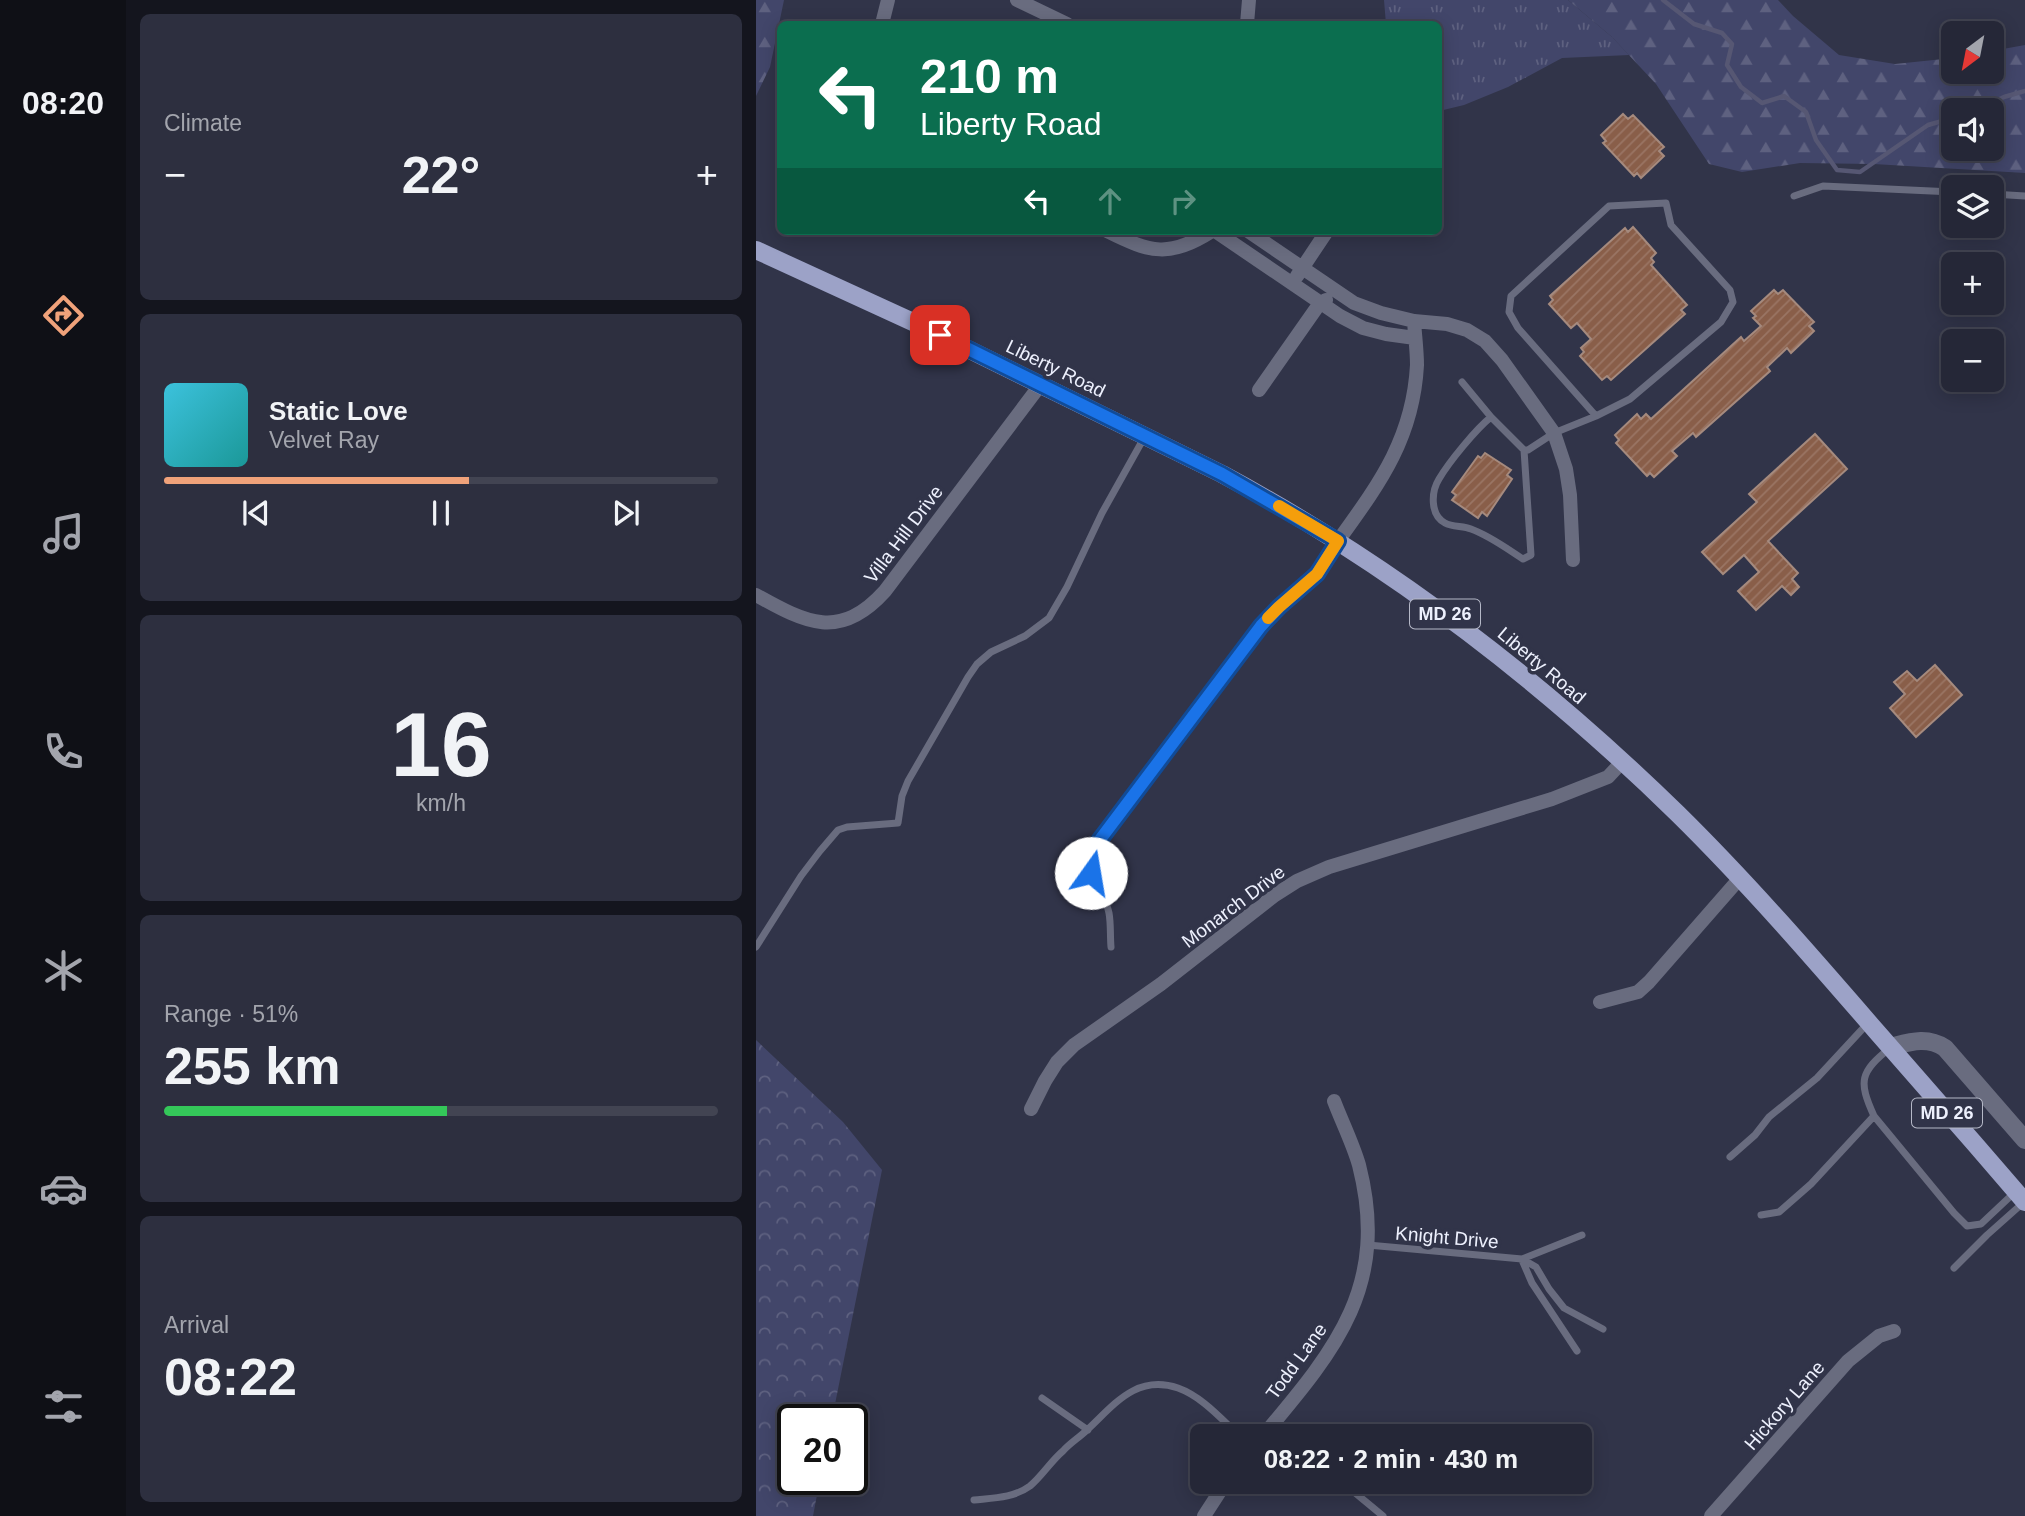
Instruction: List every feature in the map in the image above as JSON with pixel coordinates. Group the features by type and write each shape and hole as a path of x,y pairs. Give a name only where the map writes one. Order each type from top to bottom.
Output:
{"main road":[{"name":"Liberty Road","path":"756,250 823,279 1041,384 1251,490 1338,541 1481,641 1622,762 1740,877 2022,1198"}],"street":[{"path":"883,21 888,0"},
{"path":"1017,0 1061,21"},
{"path":"1247,21 1250,0"},
{"path":"1115,235 1154,250 1173,249 1207,235"},
{"path":"1220,235 1320,303 1363,328 1415,338"},
{"path":"1254,235 1354,303 1414,321 1447,324 1467,330 1485,341 1509,369 1554,433 1566,469 1570,495 1573,560"},
{"path":"1292,282 1324,235"},
{"path":"1259,390 1320,303 1340,294"},
{"path":"1338,541 1380,481 1397,450 1412,407 1417,363 1414,321"},
{"name":"Villa Hill Drive","path":"756,595 791,615 820,623 840,621 858,615 871,606 1041,384"},
{"name":"Monarch Drive","path":"1031,1109 1057,1062 1074,1045 1161,984 1275,895 1297,881 1329,867 1552,799 1608,776 1622,762"},
{"path":"1601,1002 1638,992 1740,877"},
{"path":"1890,1047 1922,1041 1938,1043 2025,1140"},
{"name":"Todd Lane","path":"1272,1424 1335,1344 1350,1318 1365,1269 1368,1245 1366,1199 1358,1162 1334,1101"},
{"name":"Hickory Lane","path":"1711,1516 1848,1361 1879,1336 1894,1331"},
{"path":"1204,1516 1218,1494"}],"lane":[{"path":"1794,196 1823,186 1941,191"},
{"path":"2004,195 2025,196"},
{"path":"1524,450 1554,433 1596,416 1630,399 1721,322 1732,302 1730,290 1671,225 1667,203 1609,206 1511,296 1509,312 1518,328 1596,416"},
{"path":"1462,382 1491,417 1524,450 1531,555 1523,559 1468,527 1445,523 1435,513 1433,498 1438,481 1480,426 1491,417"},
{"path":"756,947 807,868 838,830 898,823 902,796 908,781 968,677 977,664 991,652 1039,628 1049,618 1067,587 1102,513 1145,436"},
{"path":"1111,947 1109,913 1091,873 1093,851 1261,626 1317,574 1338,541"},
{"path":"1730,1157 1755,1135 1769,1117 1816,1078 1869,1022"},
{"path":"1890,1047 1872,1063 1864,1084 1865,1096 1874,1116 1954,1213 1967,1226 1981,1224 2022,1198"},
{"path":"1761,1215 1779,1212 1811,1184 1874,1116"},
{"path":"1954,1268 2022,1198"},
{"path":"1522,1259 1582,1235"},
{"name":"Knight Drive","path":"1368,1245 1522,1259"},
{"path":"1522,1259 1536,1267 1564,1308 1603,1329"},
{"path":"1522,1259 1532,1283 1577,1351"},
{"path":"974,1500 1013,1495 1029,1486 1112,1405 1137,1388 1158,1383 1179,1388 1197,1398 1226,1424"},
{"path":"1042,1398 1088,1430"},
{"path":"1356,1494 1383,1516"}],"green space":[{"path":"756,0 784,0 780,21 777,21 770,67 756,96"},
{"path":"1384,0 1568,0 1629,55 1562,58 1508,87 1464,105 1442,110 1442,21 1386,21"},
{"path":"1568,0 1778,0 1839,55 1895,64 1941,59 1941,84 2004,84 2004,49 2025,45 2025,173 1874,164 1800,163 1742,172 1709,164 1656,84 1612,37"},
{"path":"756,1040 843,1122 882,1170 835,1404 777,1404 777,1495 817,1495 813,1516 756,1516"}],"building":[{"path":"1623,114 1628,119 1633,115 1664,147 1659,151 1664,156 1641,178 1637,173 1634,176 1603,143 1606,141 1601,135"},
{"path":"1633,227 1656,253 1651,258 1654,262 1651,265 1687,305 1681,310 1685,314 1611,380 1607,376 1602,380 1580,356 1584,352 1581,348 1591,339 1577,323 1571,328 1549,304 1553,300 1550,296 1625,228 1628,232"},
{"path":"1774,290 1778,294 1783,290 1814,322 1809,326 1814,331 1791,353 1787,348 1767,367 1770,371 1696,437 1693,433 1672,451 1677,456 1654,477 1650,473 1647,476 1616,443 1619,440 1615,435 1637,414 1641,419 1646,414 1651,419 1741,337 1744,341 1761,326 1753,318 1756,316 1751,311"},
{"path":"1815,434 1847,469 1768,541 1798,573 1792,579 1799,587 1791,595 1782,586 1756,610 1738,591 1759,572 1744,555 1723,574 1702,552 1757,502 1749,494"},
{"path":"1485,453 1511,470 1507,475 1512,479 1487,516 1482,512 1478,518 1452,500 1456,495 1452,492 1478,456 1481,458"},
{"path":"1935,665 1962,695 1916,737 1890,708 1905,694 1894,682 1907,671 1917,681"}],"waterway":[{"path":"1663,0 1694,24 1722,33 1732,44 1727,65 1741,87 1762,103 1784,96 1806,112 1816,140 1837,170 1860,172 1928,125 1941,121"},
{"path":"2002,98 2025,91"}],"slow traffic":[{"path":"1268,618 1317,574 1338,541 1279,506"}],"route":[{"path":"940,335 1222,474 1338,541 1317,574 1261,626 1099,841 1090,862 1091,873"}]}
